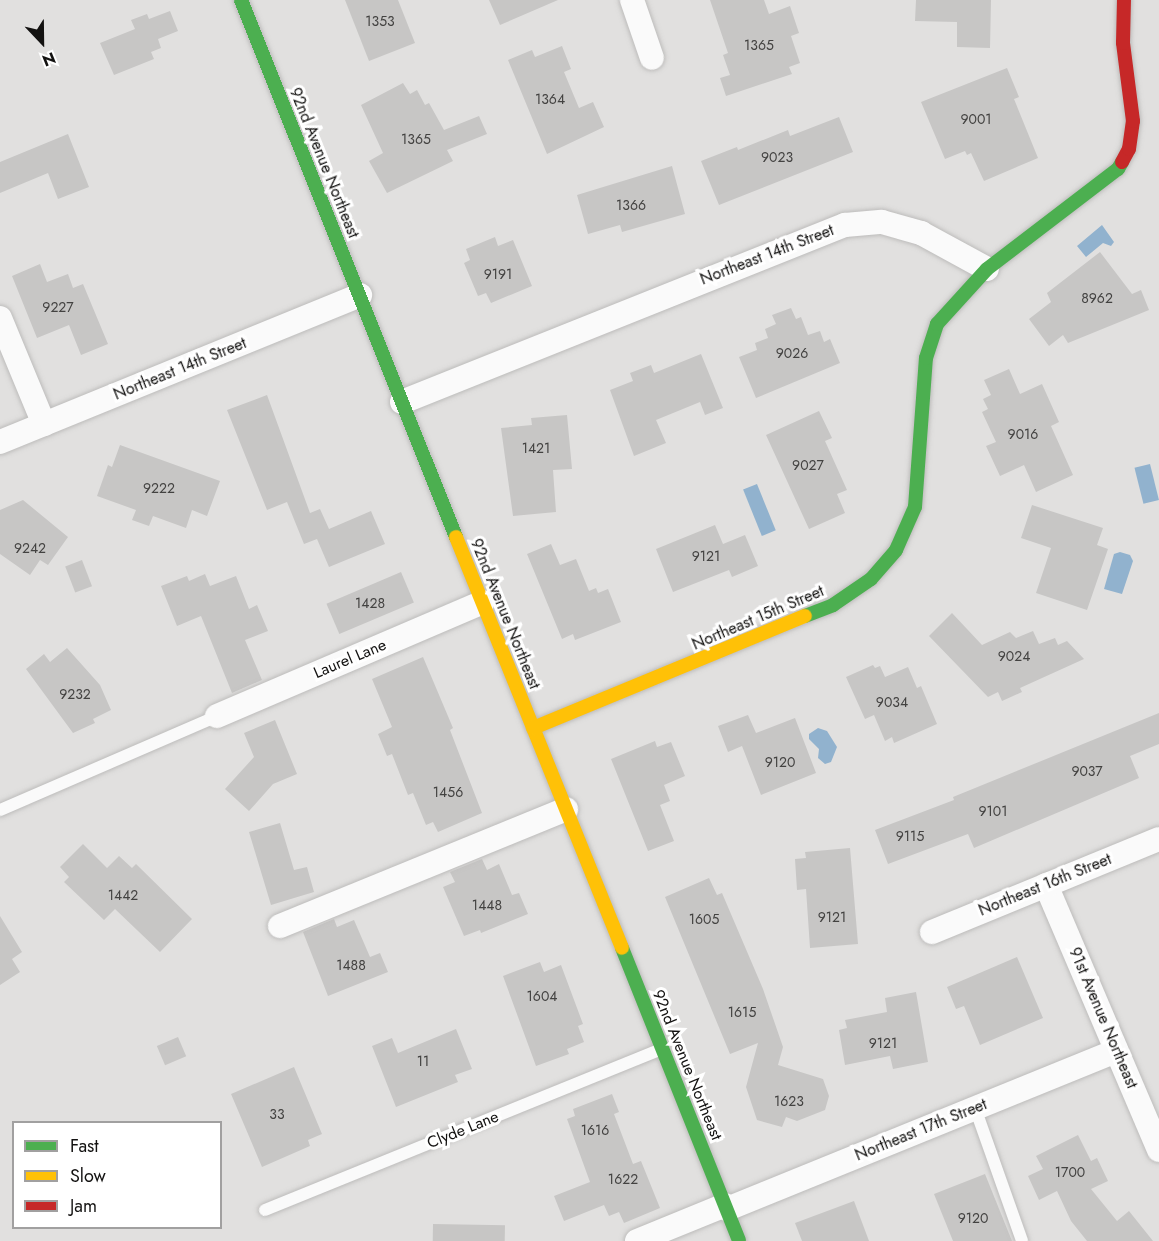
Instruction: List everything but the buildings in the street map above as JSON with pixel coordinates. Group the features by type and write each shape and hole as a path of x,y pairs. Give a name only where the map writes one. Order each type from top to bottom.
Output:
{"main road":[{"name":"92nd Avenue Northeast","path":"241,0 739,1241"},
{"path":"987,269 1118,169 1129,149 1133,121 1123,43 1124,0"},
{"name":"Northeast 15th Street","path":"533,728 795,622 833,605 871,579 896,550 915,507 926,358 937,324 987,269"}],"street":[{"path":"632,0 652,58"},
{"name":"Northeast 14th Street","path":"402,402 845,225 882,222 921,233 987,269"},
{"name":"Northeast 14th Street","path":"0,442 360,295"},
{"path":"0,318 44,424"},
{"name":"Laurel Lane","path":"217,716 483,602"},
{"path":"280,926 566,809"},
{"name":"Northeast 16th Street","path":"932,932 1159,839"},
{"name":"91st Avenue Northeast","path":"1046,885 1159,1150"},
{"name":"Northeast 17th Street","path":"637,1241 1116,1051"}],"lane":[{"path":"0,810 217,716"},
{"name":"Clyde Lane","path":"265,1210 662,1049"},
{"path":"975,1108 1023,1241"}],"water":[{"path":"1102,225 1114,242 1111,246 1103,243 1086,257 1077,246"},
{"path":"1150,464 1159,500 1143,504 1134,468"},
{"path":"757,484 776,530 762,536 743,490"},
{"path":"1120,552 1130,555 1133,561 1122,594 1104,589 1114,554"},
{"path":"818,728 827,731 837,747 831,762 825,764 818,758 819,749 809,739 809,734"}],"traffic: fast":[{"path":"241,0 456,537"},
{"path":"805,616 833,605 871,579 896,550 915,507 926,358 937,324 987,269 1118,169 1122,162"},
{"path":"622,948 739,1241"}],"traffic: slow":[{"path":"456,537 622,948"},
{"path":"533,728 805,616"}],"traffic: jam":[{"path":"1122,162 1129,149 1133,121 1123,43 1124,0"}]}
